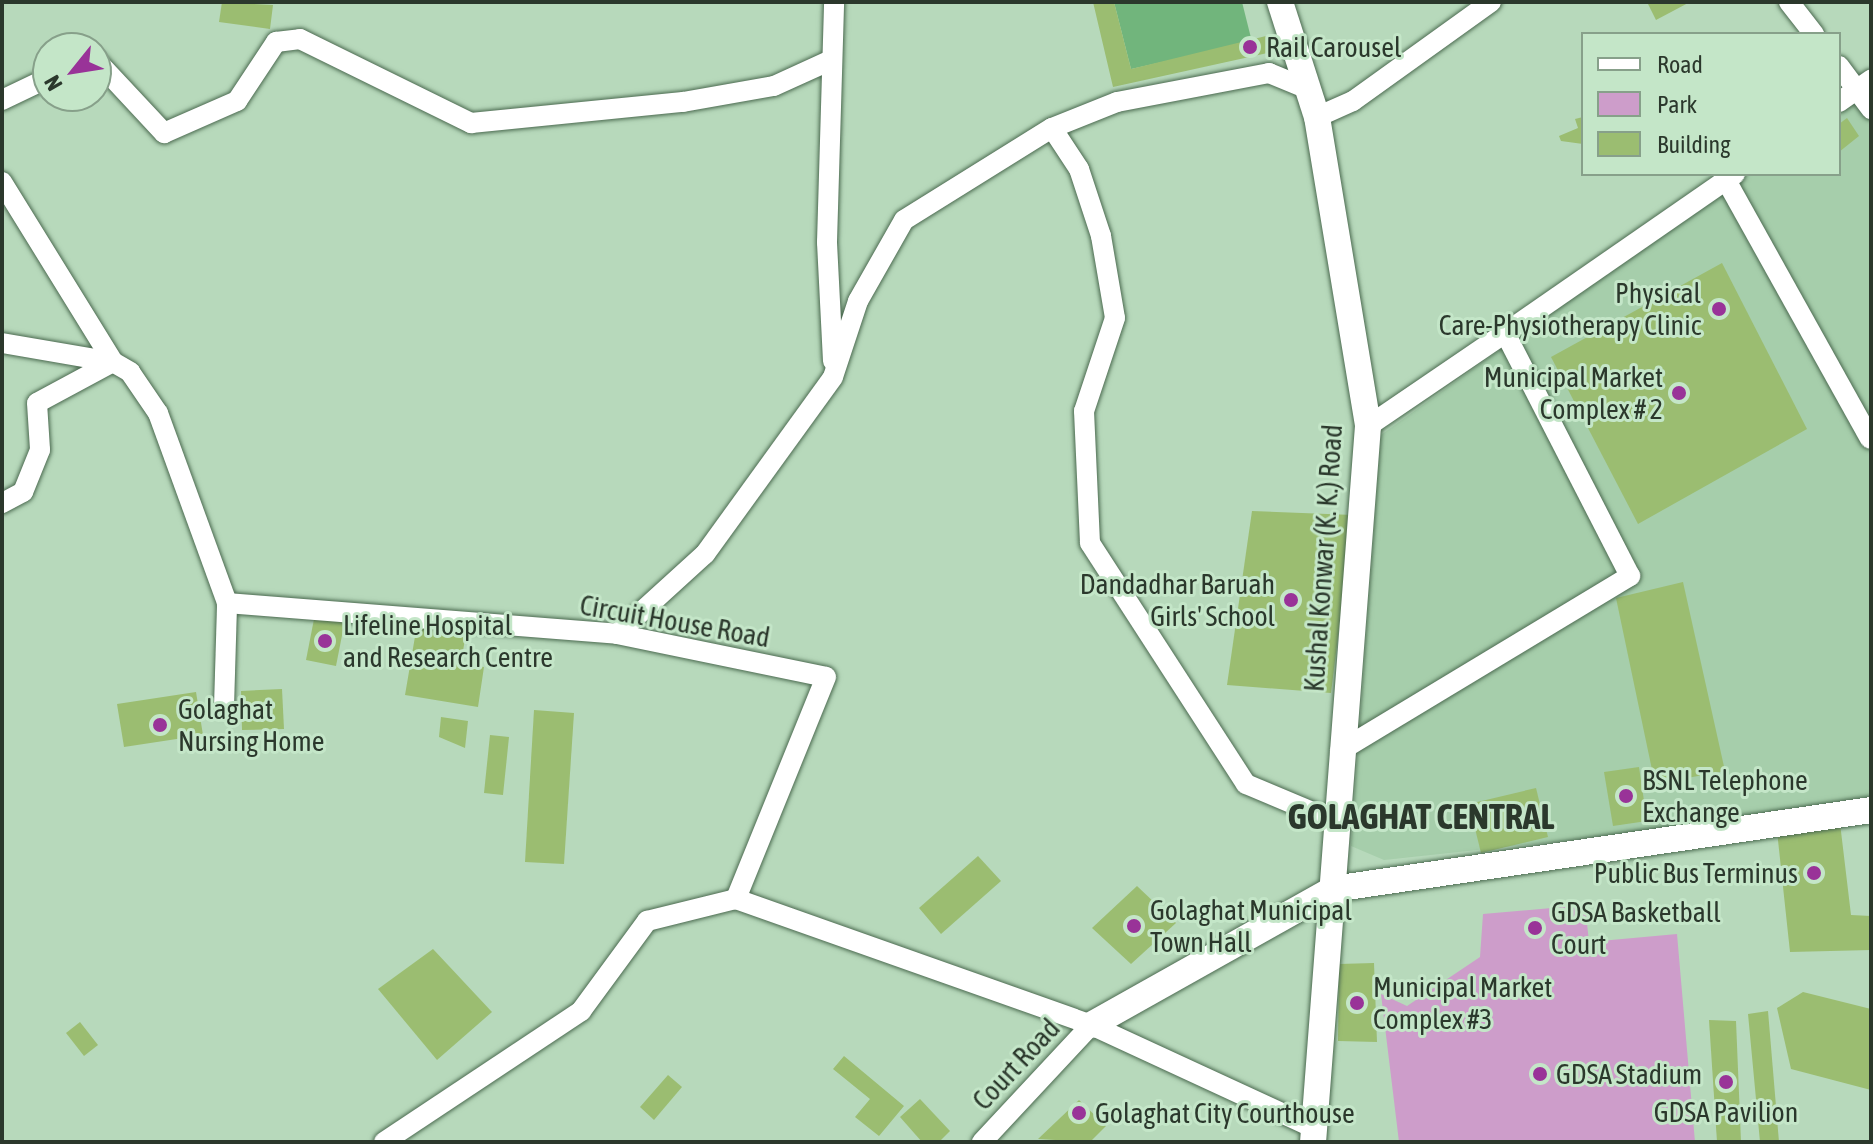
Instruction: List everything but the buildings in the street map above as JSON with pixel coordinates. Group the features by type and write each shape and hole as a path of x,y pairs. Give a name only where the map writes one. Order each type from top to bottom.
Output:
{"main road":[{"name":"Kushal Konwar (K. K.) Road","path":"1280,2 1317,117 1368,426 1334,821 1333,889 1313,1135"},
{"path":"1091,1025 1333,889 1871,810"}],"street":[{"path":"833,377 829,61 834,2"},
{"path":"1317,117 1353,101 1491,2"},
{"path":"1789,2 1812,32"},
{"path":"112,77 164,133 237,101 276,42 300,39 471,123 683,102 774,86 829,61"},
{"path":"1269,73 1294,41"},
{"path":"1841,68 1864,85 1871,109"},
{"path":"617,634 705,554 833,377 858,301 904,220 1052,128 1117,102 1269,73 1308,89"},
{"path":"1841,101 1864,85"},
{"path":"2,100 32,86"},
{"path":"1052,128 1079,169 1101,236 1115,318 1084,411 1090,543 1246,784 1334,821"},
{"path":"1368,426 1731,177 1870,439"},
{"path":"2,182 113,362"},
{"path":"1340,751 1630,576 1505,333"},
{"path":"2,343 113,362 130,372 158,413 227,603 224,707"},
{"path":"2,503 23,492 40,450 37,403 113,362"},
{"name":"Circuit House Road","path":"227,603 617,634 826,677 736,899"},
{"path":"384,1142 581,1011 647,921 736,899 1091,1025 1313,1135"},
{"name":"Court Road","path":"982,1142 1091,1025"}],"shaded area":[{"path":"1114,2 1242,2 1252,42 1131,69"},
{"path":"1871,85 1871,808 1384,860 1351,846 1381,435 1743,176 1841,176 1841,106"}],"green space":[{"name":"GDSA Stadium","path":"1585,905 1589,942 1677,934 1695,1142 1399,1142 1381,994 1407,1006 1480,957 1483,914"}],"place":[{"name":"Rail Carousel","path":"1250,47"},
{"name":"Physical Care-Physiotherapy Clinic","path":"1719,309"},
{"name":"Municipal Market Complex # 2","path":"1679,393"},
{"name":"Dandadhar Baruah Girls' School","path":"1291,600"},
{"name":"Lifeline Hospital and Research Centre","path":"325,641"},
{"name":"Golaghat Nursing Home","path":"160,725"},
{"name":"BSNL Telephone Exchange","path":"1626,796"},
{"name":"Public Bus Terminus","path":"1814,873"},
{"name":"Golaghat Municipal Town Hall","path":"1134,926"},
{"name":"GDSA Basketball Court","path":"1535,928"},
{"name":"Municipal Market Complex #3","path":"1357,1003"},
{"name":"GDSA Stadium","path":"1540,1074"},
{"name":"GDSA Pavilion","path":"1726,1082"},
{"name":"Golaghat City Courthouse","path":"1079,1113"}],"district":[{"name":"GOLAGHAT CENTRAL","path":"1421,817"}]}
